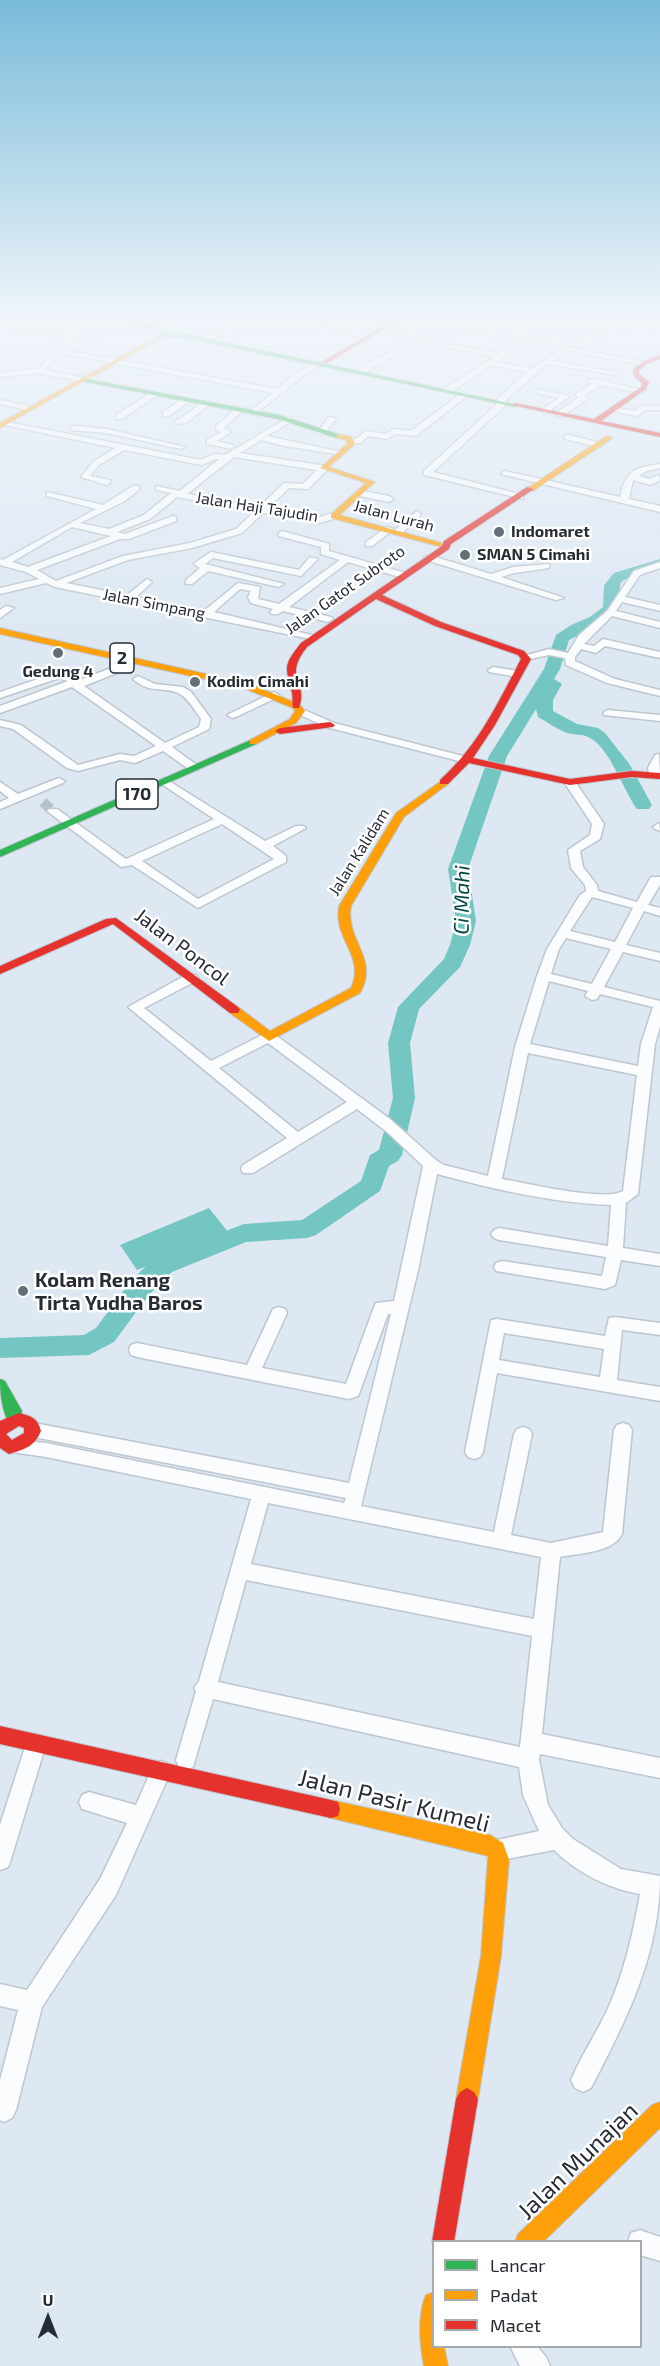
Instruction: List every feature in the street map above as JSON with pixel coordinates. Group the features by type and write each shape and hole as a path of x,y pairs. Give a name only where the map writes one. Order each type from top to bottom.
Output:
{"main road":[{"path":"315,429 351,441 351,444 324,468"},
{"path":"604,442 614,429"},
{"path":"632,429 660,436"},
{"path":"604,442 629,432 660,436"},
{"name":"Jalan Gatot Subroto","path":"285,679 294,656 308,636 443,544 604,442"},
{"name":"Jalan Lurah","path":"324,468 373,482 334,516"},
{"name":"Jalan Lurah","path":"334,516 443,544"},
{"name":"Jalan Gatot Subroto","path":"367,596 446,547 443,544"},
{"path":"367,596 521,653 525,657"},
{"name":"2","path":"0,631 244,685 289,703"},
{"name":"Jalan Kalidam","path":"269,1037 351,994 361,985 362,966 343,922 343,911 346,904 400,815 456,773 466,760 518,675 525,657"},
{"path":"285,679 298,699 289,703"},
{"name":"2","path":"244,685 263,686 285,679"},
{"name":"170","path":"0,854 273,733 293,721 289,703"},
{"name":"170","path":"273,733 300,727 330,725"},
{"path":"466,760 570,782 632,774 657,775"},
{"name":"Jalan Poncol","path":"0,970 110,921 116,921 269,1037"},
{"path":"0,1385 14,1411 14,1419"},
{"path":"0,1430 6,1422 14,1419 24,1419 31,1423 34,1430 33,1437 18,1447 9,1447 0,1438"},
{"name":"Jalan Pasir Kumeli","path":"0,1735 490,1845 496,1850 499,1860 491,1956 443,2240"},
{"name":"Jalan Munajan","path":"527,2240 660,2113"},
{"path":"432,2348 436,2366"}],"street":[{"path":"40,429 202,463 229,453 273,429"},
{"path":"79,429 106,431 181,447"},
{"path":"222,429 227,432 210,442 229,453 324,468"},
{"path":"351,441 358,441 366,433 387,437 394,431 413,434 419,429"},
{"path":"473,429 427,473 520,497"},
{"path":"261,437 285,444 342,453"},
{"path":"568,437 604,442"},
{"path":"107,482 88,478 85,474 90,468 122,447"},
{"path":"29,570 95,546 137,519 145,518 229,453"},
{"path":"624,501 627,481 631,477 644,469 660,466"},
{"path":"0,591 126,558 196,544 239,531 287,485 305,487 324,468"},
{"path":"505,474 660,509"},
{"path":"631,477 649,482 658,478"},
{"path":"2,562 120,500 136,488"},
{"name":"Jalan Haji Tajudin","path":"159,488 178,494 300,517 319,520 334,516"},
{"path":"358,493 389,499"},
{"path":"50,494 104,508"},
{"path":"369,544 394,531 417,514"},
{"path":"300,517 282,534 326,546 322,552 348,558"},
{"path":"71,524 126,537 173,519"},
{"path":"180,535 196,544"},
{"path":"95,546 126,558"},
{"path":"240,561 251,552"},
{"path":"279,584 206,568 199,564 211,555 301,573"},
{"path":"258,624 306,585 348,558"},
{"path":"206,614 238,585 257,589 253,597 254,601 280,608 367,596 348,558"},
{"path":"429,558 559,598"},
{"path":"284,595 313,560"},
{"name":"Jalan Simpang","path":"2,562 29,570 46,579 129,599 308,636"},
{"path":"525,657 551,652 569,656 574,653 577,645 610,613 637,573 660,565"},
{"path":"492,577 513,570 546,566"},
{"path":"189,582 206,568"},
{"path":"129,599 147,582"},
{"path":"620,599 660,608"},
{"path":"0,615 9,608"},
{"path":"610,613 660,625"},
{"path":"597,648 603,642 660,655"},
{"path":"577,645 608,651 601,660"},
{"path":"569,656 570,663 587,672 660,693"},
{"path":"0,710 123,666 130,659"},
{"path":"493,670 518,675"},
{"path":"0,695 58,675 70,677 194,768"},
{"path":"0,723 17,727 71,766 78,768 120,757 132,761 204,729 206,718 187,694 179,689 153,687 138,679"},
{"path":"232,716 289,703 330,725 466,760"},
{"path":"608,713 660,718"},
{"path":"657,775 654,768 659,757"},
{"path":"0,806 59,781"},
{"path":"134,861 194,903 201,904 281,861 281,857 265,846 164,781"},
{"path":"570,782 598,824 596,837 574,850 578,867 591,885 592,893"},
{"path":"0,785 17,799"},
{"path":"31,793 42,802"},
{"path":"53,811 122,864 134,861 223,819"},
{"path":"265,846 300,828"},
{"path":"594,992 639,906 655,880 660,881"},
{"path":"494,1183 522,1047 544,976 553,949 586,895 592,893 660,912"},
{"path":"563,933 660,957"},
{"path":"211,1067 269,1037 385,1123 431,1165 447,1173 589,1198 619,1200 630,1194 644,1072 653,1057 660,1005 594,992 544,976"},
{"path":"191,978 135,1007 296,1138"},
{"path":"522,1047 644,1072"},
{"path":"248,1169 356,1103"},
{"path":"351,1512 401,1308 431,1165"},
{"path":"502,1267 605,1282 611,1277 619,1200"},
{"path":"499,1234 660,1260"},
{"path":"136,1350 349,1392 352,1391 382,1307 401,1308"},
{"path":"252,1372 279,1313"},
{"path":"608,1384 615,1323 660,1329"},
{"path":"474,1452 496,1327 499,1324 612,1344"},
{"path":"490,1365 660,1394"},
{"path":"34,1430 356,1492"},
{"path":"18,1447 46,1450 261,1496 550,1551 600,1541 613,1534 624,1430"},
{"path":"501,1540 523,1434"},
{"path":"186,1760 204,1688 261,1496"},
{"path":"550,1551 530,1750 530,1773 542,1819 555,1839 574,1855 619,1879 656,1886 644,1936 618,2014 583,2080"},
{"path":"240,1570 541,1629"},
{"path":"204,1688 530,1750 660,1768"},
{"path":"0,1859 36,1744"},
{"path":"4,2110 32,2002 108,1887 161,1771"},
{"path":"89,1802 141,1817"},
{"path":"496,1850 555,1839"},
{"path":"0,1995 32,2002"},
{"path":"642,2243 660,2249"},
{"path":"525,2348 531,2361 537,2366"}],"shaded area":[{"path":"209,1208 228,1232 137,1270 120,1245"}],"waterway":[{"name":"Ci Mahi","path":"0,1348 89,1345 105,1335 139,1289 163,1265 244,1233 307,1229 372,1185 378,1161 390,1155 404,1098 399,1043 409,1007 453,962 460,945 466,921 458,869 498,756 552,669 562,638 577,628 596,620 610,609 612,585 619,576 660,563"},
{"path":"554,684 545,700 544,713 573,729 592,732 599,737 621,765 643,805"}],"tunnel":[{"path":"43,802 53,811"}],"traffic: fast":[{"path":"319,429 340,436"},
{"path":"0,854 253,742"},
{"path":"0,1385 14,1411 14,1419"}],"traffic: slow":[{"path":"340,436 349,439 351,444 324,468 371,482 334,516 439,545"},
{"path":"530,489 609,438"},
{"path":"0,631 244,685 296,706 300,711 293,721 253,742"},
{"path":"234,1010 269,1037 356,990 361,979 362,968 345,929 343,918 345,906 400,815 444,782"},
{"path":"331,1809 490,1845 496,1850 499,1860 491,1956 467,2099"},
{"path":"528,2240 660,2113"},
{"path":"432,2348 436,2366"}],"traffic: jam":[{"path":"633,429 660,435"},
{"path":"296,706 296,691 290,672 295,656 304,645 446,547 447,543 530,489"},
{"path":"374,595 438,624 521,653 526,659 481,741 470,756 444,782"},
{"path":"280,731 330,725"},
{"path":"467,760 570,782 632,774 660,776"},
{"path":"0,970 110,921 116,921 234,1010"},
{"path":"0,1430 10,1422 19,1420 27,1421 32,1425 33,1431 30,1438 9,1447 0,1438"},
{"path":"0,1735 331,1809"},
{"path":"443,2240 467,2099"}],"place":[{"name":"Indomaret","path":"499,532"},
{"name":"SMAN 5 Cimahi","path":"465,555"},
{"name":"Gedung 4","path":"58,653"},
{"name":"Kodim Cimahi","path":"195,682"},
{"name":"Kolam Renang Tirta Yudha Baros","path":"23,1291"}]}
